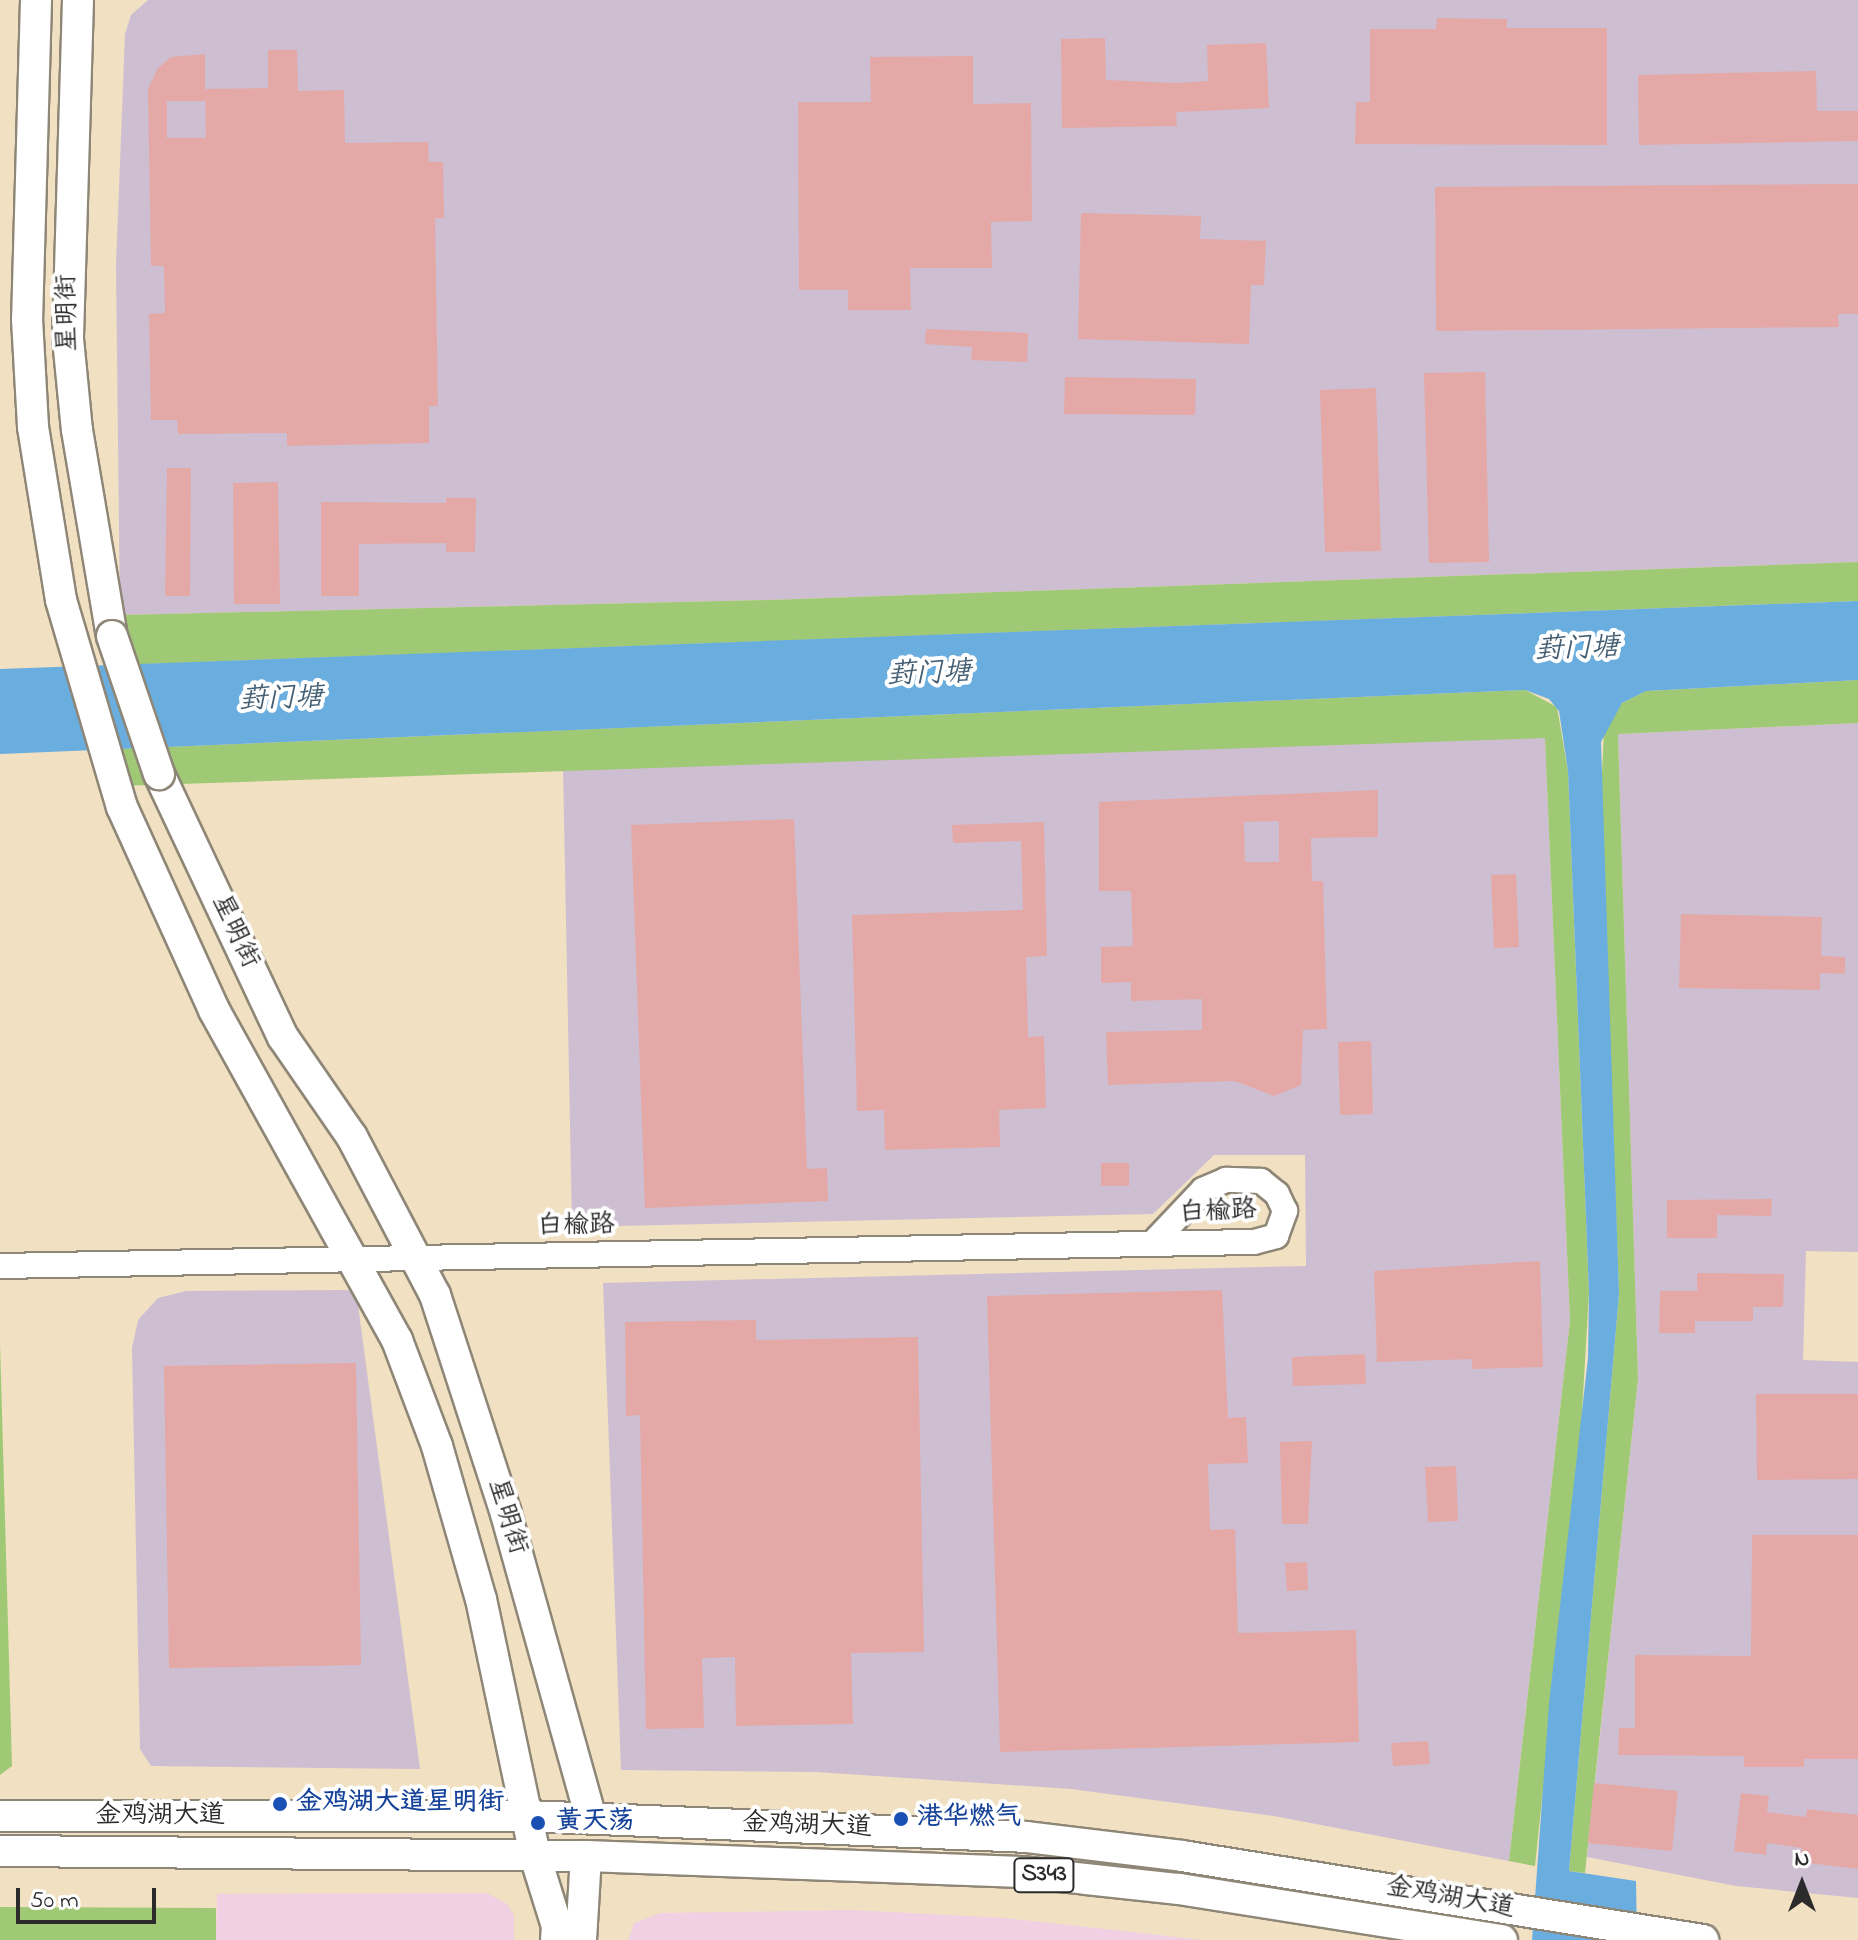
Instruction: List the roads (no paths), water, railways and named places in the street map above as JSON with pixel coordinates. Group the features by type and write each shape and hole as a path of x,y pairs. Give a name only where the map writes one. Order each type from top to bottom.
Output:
{"main road":[{"name":"星明街","path":"36,0 27,319 33,427 61,600 122,807 214,1010 397,1340 437,1446 481,1599 535,1856 557,1926 556,1940"},
{"name":"星明街","path":"78,0 68,339 77,430 112,636 159,774 283,1037 352,1137 435,1295 506,1514 591,1818"},
{"name":"金鸡湖大道","path":"0,1816 528,1816 1026,1837 1182,1856 1649,1934 1703,1940"},
{"name":"金鸡湖大道","path":"0,1851 586,1856 1022,1872 1179,1889 1500,1940"},
{"path":"581,1940 586,1856"}],"street":[{"name":"白榆路","path":"0,1266 1152,1244 1267,1241 1282,1229 1285,1211 1277,1194 1261,1181 1226,1180 1203,1190 1152,1244"}],"water":[{"name":"葑门塘","path":"1858,601 1858,680 1646,691 1622,703 1601,742 1619,1294 1569,1871 1636,1881 1637,1940 1532,1940 1549,1704 1588,1358 1589,1293 1568,771 1559,711 1549,699 1525,690 0,754 0,669"}],"place":[{"name":"金鸡湖大道星明街","path":"280,1804"},
{"name":"港华燃气","path":"901,1819"},
{"name":"黄天荡","path":"538,1823"}]}
